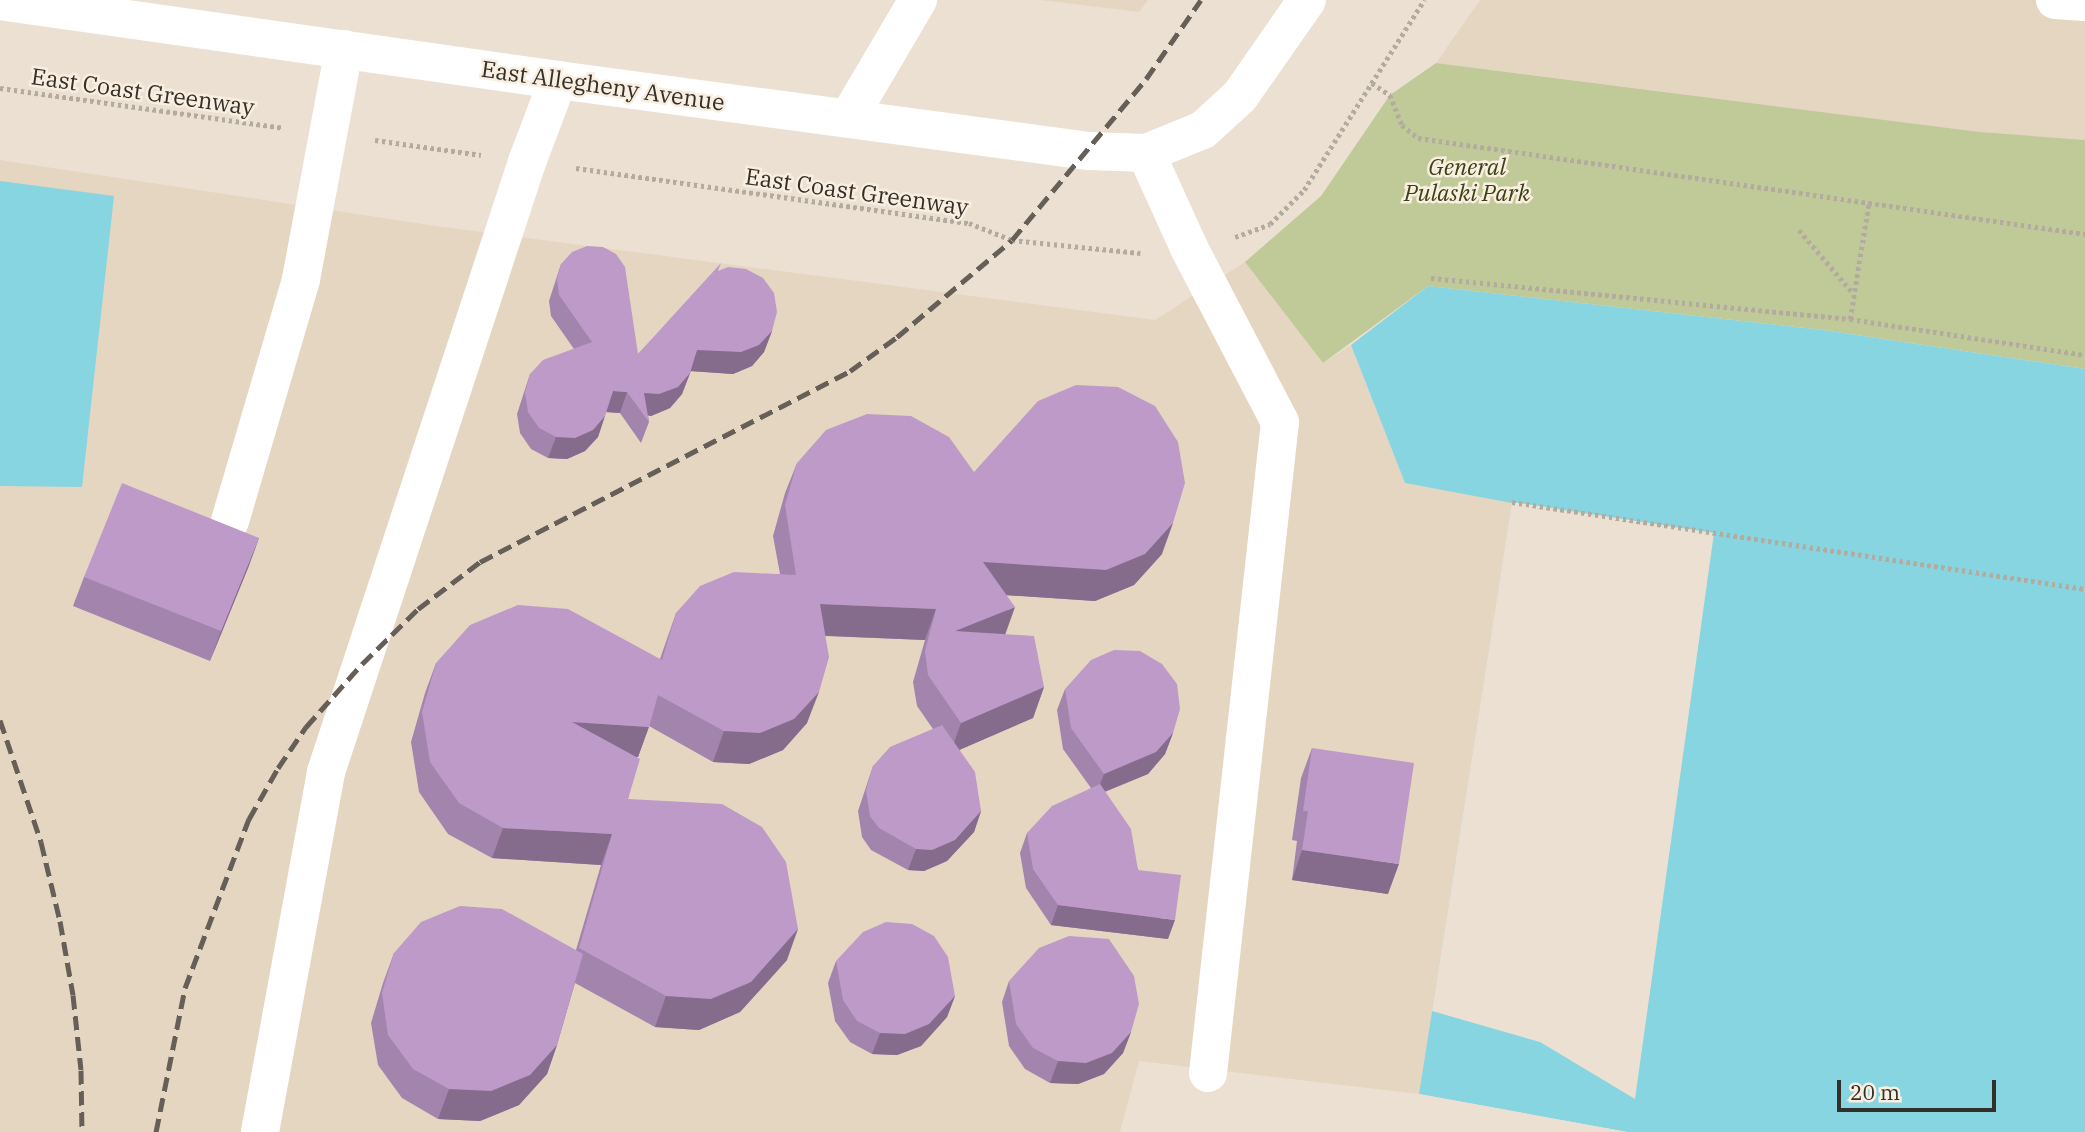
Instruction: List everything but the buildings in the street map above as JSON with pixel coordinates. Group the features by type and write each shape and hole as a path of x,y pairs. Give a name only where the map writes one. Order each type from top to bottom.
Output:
{"street":[{"path":"849,117 918,0"},
{"name":"East Allegheny Avenue","path":"0,1 558,80 1089,151 1146,153 1203,130 1240,96 1307,0"},
{"path":"2056,0 2085,2"},
{"path":"230,521 301,279 344,49"},
{"path":"260,1132 326,772 527,162 558,80"},
{"path":"1146,153 1189,248 1280,422 1208,1073"}],"path":[{"path":"1231,239 1270,224 1304,190 1424,0"},
{"path":"1372,83 1390,95 1402,125 1418,138 2085,234"},
{"name":"East Coast Greenway","path":"0,88 282,127"},
{"path":"376,141 448,150"},
{"name":"East Coast Greenway","path":"598,171 969,223 1012,240 1151,254"},
{"path":"1850,319 1869,202"},
{"path":"1799,230 1854,294"},
{"path":"1430,278 1850,319 2085,355"},
{"path":"1512,502 2085,589"}],"shaded area":[{"path":"1041,0 1148,0 1139,12"},
{"path":"1480,0 2085,0 2085,140 1980,132 1436,63"},
{"path":"0,160 436,226 1155,320 1245,262 1323,363 1351,345 1405,483 1512,502 1419,1094 1139,1061 1120,1132 0,1132"}],"green space":[{"name":"General Pulaski Park","path":"1436,63 1980,132 2085,140 2085,369 1823,330 1428,286 1323,363 1245,262 1321,196 1390,95"}],"water":[{"path":"0,181 114,196 82,487 0,486"},
{"path":"1428,286 1823,330 2085,369 2085,1132 1627,1132 1419,1094 1512,503 1405,483 1351,345"}],"pier":[{"path":"1512,502 1714,533 1635,1099 1540,1042 1432,1011"},
{"path":"1415,1094 1627,1132 1607,1132 1418,1097"}],"railway":[{"path":"156,1132 185,988 249,819 278,768 306,727 362,664 418,609 480,562 850,371 897,337 1012,240 1146,79 1201,0"},
{"path":"0,720 41,842 60,921 73,995 81,1070 82,1132"}]}
